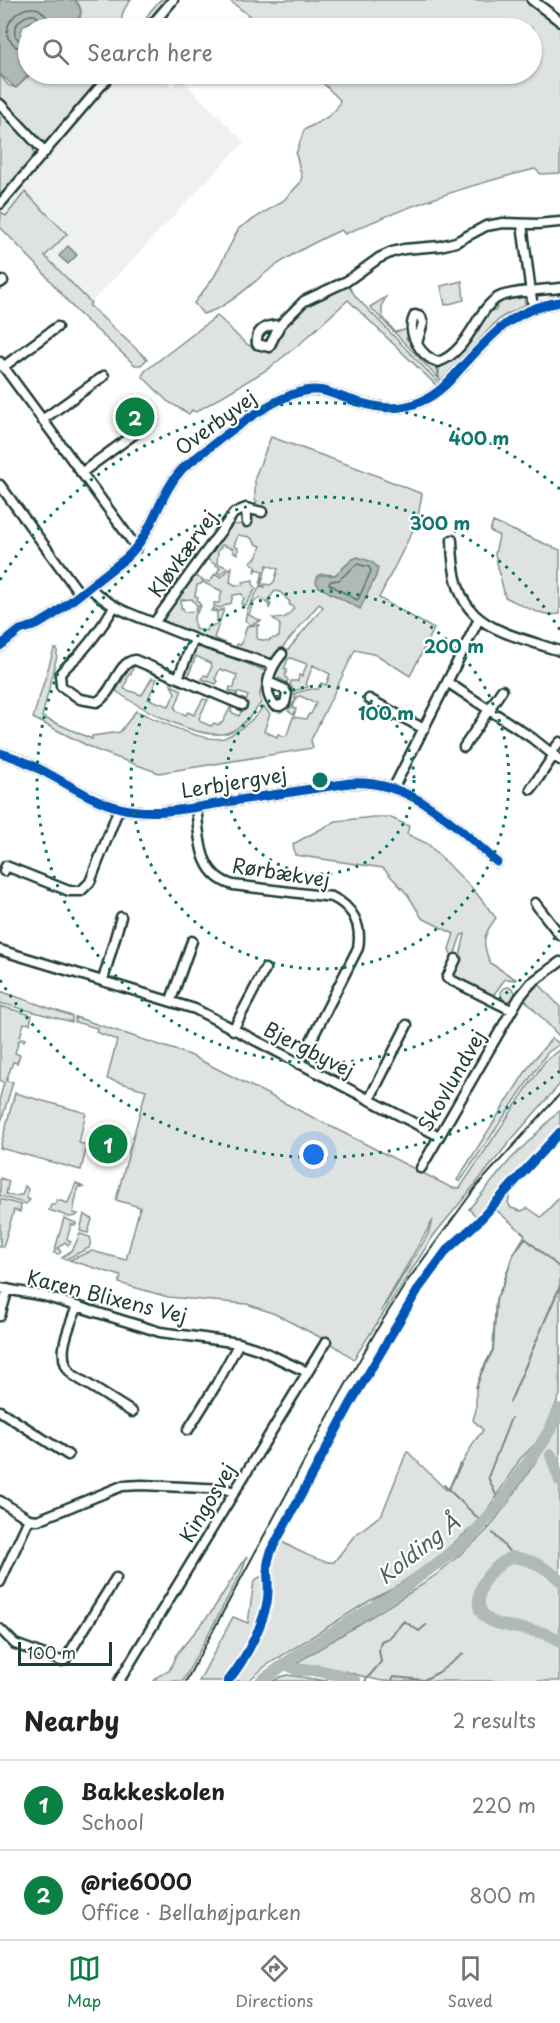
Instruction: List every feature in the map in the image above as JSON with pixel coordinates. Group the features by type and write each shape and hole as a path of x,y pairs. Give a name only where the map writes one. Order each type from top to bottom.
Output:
{"street":[{"path":"158,18 173,0"},
{"path":"532,0 560,21"},
{"path":"0,204 103,84"},
{"path":"0,104 45,152"},
{"path":"280,325 292,311 311,296 347,281 392,252 456,242 486,226 503,223 560,222"},
{"path":"522,224 533,308"},
{"path":"417,343 426,357 438,362 445,360 462,345 490,305 499,297 560,288"},
{"name":"Overbyvej","path":"0,646 12,635 52,616 137,548 147,534 174,478 183,468 252,415 280,400 313,389 377,408 401,408 413,405 430,397 444,386 496,330 507,322 533,308 560,302"},
{"path":"57,327 2,364 137,548"},
{"path":"42,420 104,376"},
{"path":"81,473 148,424"},
{"path":"0,485 80,594"},
{"name":"Kløvkærvej","path":"246,508 247,522"},
{"name":"Kløvkærvej","path":"89,587 103,601 154,623 234,513 246,508 262,512"},
{"path":"452,540 453,572 456,585 470,609 479,619 495,630 560,651"},
{"path":"114,607 86,647 68,663 60,674 59,682 62,686 80,699 97,702 111,689 124,665 128,661 135,660 242,705"},
{"path":"394,787 479,619"},
{"path":"154,623 194,639 273,664"},
{"path":"178,678 194,639"},
{"path":"268,682 273,664 282,654"},
{"path":"447,682 555,756"},
{"path":"464,747 502,690"},
{"path":"369,699 424,729"},
{"path":"531,789 555,756 560,742"},
{"name":"Lerbjergvej","path":"0,753 31,764 103,802 119,808 157,812 350,783 365,782 394,787 450,820 497,862"},
{"name":"Rørbækvej","path":"196,807 204,861 210,872 219,880 233,885 332,897 345,905 358,924 360,940 356,955 300,1064"},
{"path":"4,872 6,866 69,891 81,891 90,882 119,808"},
{"path":"535,903 560,935"},
{"path":"102,980 121,917"},
{"path":"171,1000 192,941"},
{"name":"Bjergbyvej","path":"0,950 195,1009 439,1136"},
{"path":"456,959 447,978 511,1010"},
{"name":"Skovlundvej","path":"421,1168 511,1010 531,983 560,962"},
{"name":"Bjergbyvej","path":"233,1030 265,969"},
{"name":"Bjergbyvej","path":"369,1100 407,1025"},
{"path":"0,1316 4,1288"},
{"name":"Karen Blixens Vej","path":"4,1288 44,1296 160,1332 239,1343 258,1349 307,1372"},
{"path":"78,1306 63,1350 66,1368 73,1375 132,1412"},
{"name":"Kingosvej","path":"119,1681 326,1342"},
{"path":"188,1430 239,1343"},
{"path":"0,1411 68,1455"},
{"path":"0,1501 29,1519 38,1520 122,1486 154,1485 225,1489 234,1492"},
{"path":"0,1582 29,1519"},
{"path":"0,1629 15,1644 61,1661 65,1660 116,1578"}],"shaded area":[{"path":"75,0 131,0 126,6 122,18 79,18 81,11"},
{"path":"160,0 168,0 153,18 146,18"},
{"path":"229,0 526,0 560,25 560,173 541,174 535,169 511,175 414,206 345,234 341,230 289,257 231,301 203,314 194,303 214,277 239,228 283,201 300,183 302,177 296,154 304,130 326,118 335,110 340,100 324,84 542,84 542,18 252,18"},
{"path":"0,75 8,85 16,88 20,84 97,84 43,145 0,98"},
{"path":"111,84 169,84 172,87 175,84 186,84 244,142 91,303 1,212"},
{"path":"0,111 33,145 34,159 0,199"},
{"path":"25,192 67,234 45,256 91,303 89,305 147,359 141,365 135,365 76,311 36,264 0,227 1,212 6,216"},
{"path":"462,281 464,300 445,305 441,286"},
{"path":"347,284 356,297 439,383 437,386 348,300 268,369 196,412 192,410 189,414 167,401 142,376 145,371 217,316 250,346 265,349 274,346 286,323 303,307"},
{"path":"524,295 525,305 495,323 441,381 439,365 447,362 462,349 491,308 495,311 497,308 492,306 505,298"},
{"path":"386,297 382,305 382,316 395,332 410,329 411,336 406,338 407,340 412,339 437,365 438,378 370,307"},
{"path":"271,437 422,494 417,522 379,598 434,629 410,676 377,655 355,650 311,740 313,748 159,773 96,750 33,718 54,649 57,649 57,656 42,717 92,739 92,736 120,732 136,711 192,734 214,739 224,738 234,733 255,717 263,706 270,714 264,731 277,737 278,734 287,735 293,717 306,719 311,714 316,703 300,696 297,697 293,707 296,709 294,715 288,711 295,701 295,693 318,689 321,683 326,685 330,674 313,665 306,684 308,687 294,691 290,685 291,681 298,681 299,675 302,676 307,664 291,658 288,659 284,669 287,670 285,676 287,683 279,678 276,682 273,675 288,650 323,607 319,604 271,661 235,650 237,644 241,645 247,626 259,625 257,639 269,641 279,637 280,625 273,618 285,617 294,608 280,592 275,591 267,601 271,604 269,609 269,605 260,598 253,602 249,615 261,621 251,625 245,620 248,608 260,586 265,587 265,584 270,585 274,582 278,569 267,565 263,586 260,585 263,571 257,569 255,573 256,566 250,562 256,558 261,546 250,537 238,535 234,546 238,548 238,554 233,552 234,549 222,545 218,551 217,563 228,568 220,574 217,572 220,568 207,559 198,571 196,569 229,525 245,524 257,501 255,500 255,477","holes":["353,559 360,608 322,574 335,575"]},
{"path":"493,522 560,550 560,614 538,612 505,597 495,554 499,536 490,531"},
{"path":"232,567 230,582 243,585 243,582 253,580 256,588 245,606 241,604 244,599 242,594 233,595 231,603 220,608 214,606 214,603 219,603 222,591 202,582 197,585 195,596 198,597 197,600 201,606 197,606 192,599 181,600 181,608 184,612 196,611 196,608 200,608 194,617 195,629 206,631 207,627 217,624 217,612 211,611 213,608 219,611 224,609 214,638 230,645 229,647 203,640 165,622 164,614 193,574 210,582 215,574 221,577"},
{"path":"198,645 222,652 266,671 260,693 261,703 246,721 232,731 215,734 185,727 153,713 116,691 132,664 134,665 124,689 142,695 152,678 157,679 148,699 169,706 175,693 171,685 182,690 175,708 186,715 188,712 194,715 203,699 208,700 199,718 201,722 211,726 214,723 218,725 223,722 231,706 231,712 239,716 248,696 238,692 236,698 236,693 229,691 230,687 234,688 237,675 220,669 215,679 218,681 216,684 202,679 204,675 208,676 212,666 196,656 188,677 185,675 194,647"},
{"path":"389,817 409,826 407,834 428,844 473,889 496,918 485,939 490,963 517,980 505,979 492,997 452,977 451,974 459,961 465,934 461,935 453,959 449,949 454,934 422,918 408,895 383,868 295,855 293,844 336,821"},
{"path":"539,984 560,1007 560,1037 524,999"},
{"path":"505,987 511,987 515,994 511,1001 505,1001 501,997 501,991"},
{"path":"0,991 72,1016 72,1022 0,1003"},
{"path":"0,1006 32,1015 30,1024 24,1023 20,1037 25,1039 24,1041 19,1040 15,1053 20,1055 17,1063 13,1062 6,1081 13,1082 1,1122 0,1097 4,1083 0,1080"},
{"path":"75,1017 190,1055 452,1188 460,1188 545,1061 560,1050 560,1084 434,1235 354,1359 329,1342 275,1314 247,1304 168,1297 119,1283 121,1276 69,1260 92,1251 126,1260 140,1207 116,1200 146,1090 107,1079 117,1040 96,1032 97,1028 75,1022","holes":["433,1220 427,1236 382,1310"]},
{"path":"552,1038 560,1044 547,1053 460,1182 457,1180 531,1063"},
{"path":"15,1093 86,1113 79,1143 87,1145 81,1170 0,1148"},
{"path":"560,1110 560,1126 478,1218 469,1209 510,1160"},
{"path":"0,1178 9,1181 6,1194 22,1195 25,1186 28,1189 26,1198 30,1200 26,1204 0,1196"},
{"path":"76,1183 83,1187 78,1187 73,1213 78,1214 76,1216 70,1217 49,1210 57,1200 68,1203"},
{"path":"512,1191 508,1202 511,1208 521,1211 528,1208 541,1217 560,1197 560,1395 545,1429 536,1443 520,1459 485,1514 433,1561 392,1589 267,1665 248,1681 231,1681 261,1629 270,1595 270,1560 282,1542 315,1558 334,1562 354,1536 382,1514 407,1451 446,1490 449,1489 474,1442 482,1432 483,1430 473,1420 476,1410 476,1388 493,1349 496,1299 513,1255 525,1235 495,1209"},
{"path":"0,1199 21,1205 20,1212 14,1210 3,1247 0,1247"},
{"path":"84,1214 92,1219 88,1233 80,1231"},
{"path":"64,1218 76,1225 71,1225 67,1239 71,1242 68,1245 65,1242 58,1248 61,1252 58,1254 54,1253"},
{"path":"80,1234 90,1237 89,1248 66,1259 62,1258 73,1249"},
{"path":"560,1422 560,1681 382,1681 331,1668 298,1664 414,1590 477,1540 510,1500"},
{"path":"247,1556 242,1571 183,1681 154,1681 158,1676 169,1671 176,1655 212,1611"},
{"path":"263,1575 263,1604 249,1644 225,1681 199,1681 233,1617 248,1623 254,1581"},
{"path":"287,1675 328,1681 273,1681"}],"water":[{"path":"0,0 75,0 81,11 79,18 18,18 18,84 20,84 16,88 0,74"},
{"path":"68,246 77,255 68,264 59,256"},
{"path":"358,557 372,562 378,568 360,609 319,587 316,582 318,575 335,575"}],"waterway":[{"path":"476,1388 493,1350 496,1299 513,1255 525,1238 560,1268"},
{"path":"510,1402 560,1286"},
{"name":"Kolding Å","path":"261,1681 303,1651 404,1588 467,1541 500,1504 544,1441 560,1409"},
{"path":"500,1504 488,1477 511,1418"},
{"path":"551,1455 560,1481"},
{"path":"449,1489 460,1464"},
{"path":"444,1485 488,1528"},
{"path":"493,1533 514,1557"},
{"path":"560,1580 538,1565 512,1557 490,1573 482,1585 479,1598 480,1610 497,1624 539,1632 560,1642"},
{"path":"365,1681 381,1662 379,1650 381,1641 389,1638 404,1621 419,1631 426,1625"},
{"path":"391,1681 394,1677 424,1680 463,1654"},
{"path":"285,1663 297,1670 314,1670 355,1681"}],"railway":[{"path":"186,1681 337,1400 406,1283 476,1187 560,1094"}],"cycle path":[{"path":"0,646 20,630 37,625 52,616 126,558 144,536 167,490 183,468 265,408 283,398 316,390 382,407 412,405 428,398 443,387 493,335 515,318 528,311 560,302"},
{"path":"0,753 31,765 105,803 134,811 176,810 350,783 392,788 430,807 465,833 497,862"},
{"path":"228,1681 260,1626 267,1602 267,1566 272,1549 352,1401 419,1288 447,1250 478,1222 560,1132"}],"place":[{"name":"@rie6000","path":"135,417"},
{"name":"Bakkeskolen","path":"108,1144"}]}
